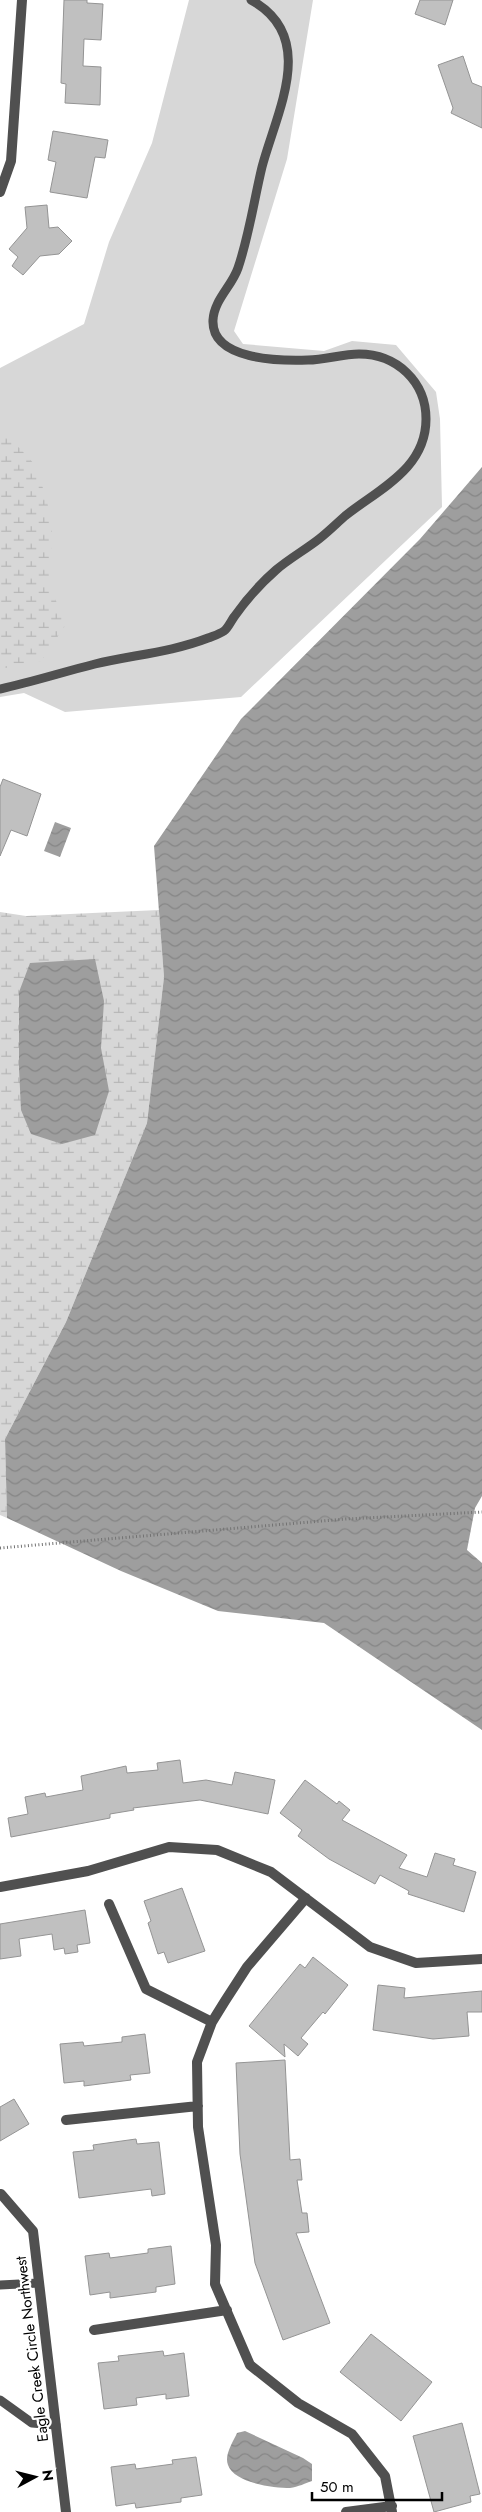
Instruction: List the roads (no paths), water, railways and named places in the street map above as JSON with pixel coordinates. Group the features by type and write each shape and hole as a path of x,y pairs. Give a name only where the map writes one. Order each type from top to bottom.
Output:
{"street":[{"path":"0,192 11,161 22,0"},
{"path":"0,1887 88,1871 170,1847 217,1850 271,1872 370,1947 416,1963 482,1959"},
{"path":"306,1898 247,1967 212,2022 197,2062 200,2146 216,2245 215,2284 250,2365 298,2403 352,2434 385,2476 392,2509 346,2512"},
{"path":"109,1904 146,1989 212,2022"},
{"path":"66,2120 198,2106"},
{"name":"Eagle Creek Circle Northwest","path":"1,2194 33,2231 66,2512"},
{"path":"94,2330 227,2310"}],"lane":[{"path":"0,688 164,650 195,642 225,631 251,595 275,570 316,542 346,516 387,487 406,469 421,447 425,434 426,416 422,394 416,381 404,369 392,362 360,354 308,360 261,357 240,353 221,345 214,334 213,319 215,312 237,272 263,163 284,100 290,73 286,43 276,22 264,7 251,0"},
{"path":"0,2285 39,2283"},
{"path":"0,2400 32,2423 56,2425"}],"water":[{"path":"482,467 482,1496 475,1508 467,1550 482,1563 482,1730 324,1623 218,1611 121,1571 7,1518 5,1439 66,1322 147,1123 164,977 154,846 241,719 420,539"},
{"path":"55,822 71,828 60,857 44,851"},
{"path":"95,959 104,1001 101,1048 109,1091 95,1135 62,1144 31,1134 21,1110 19,992 30,963"},
{"path":"245,2431 312,2464 312,2481 290,2488 283,2488 255,2483 238,2476 228,2465 227,2457 237,2433"}]}
